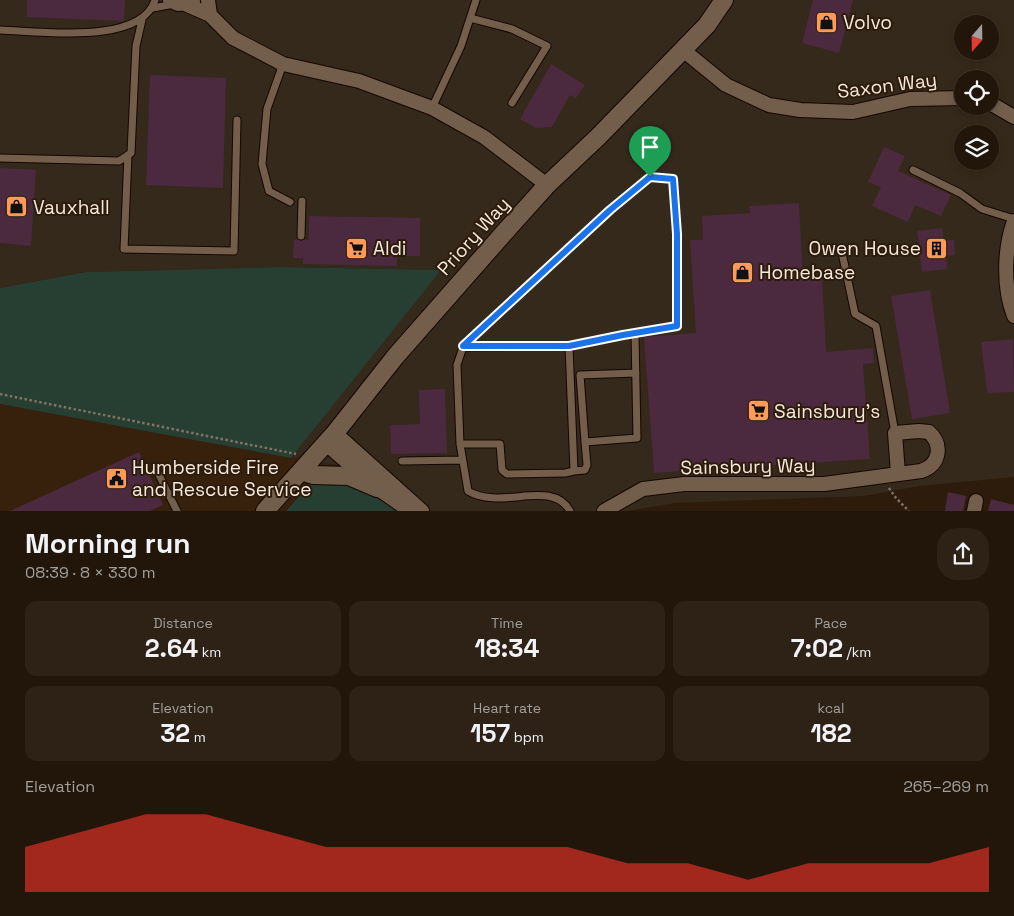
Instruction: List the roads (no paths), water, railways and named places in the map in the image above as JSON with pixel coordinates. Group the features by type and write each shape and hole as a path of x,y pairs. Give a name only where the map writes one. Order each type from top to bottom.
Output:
{"street":[{"path":"208,0 210,15"},
{"name":"Priory Way","path":"265,511 330,438 401,350 547,185 598,137 707,25 724,0"},
{"path":"182,2 210,15 233,38 283,64 359,81 432,108 484,137 547,185"},
{"name":"Saxon Way","path":"683,50 726,85 769,105 800,110 853,112 910,98 954,98"},
{"path":"999,103 1014,105"},
{"path":"999,108 1014,117"},
{"path":"1014,220 1006,266 1008,300 1014,316"},
{"name":"Sainsbury Way","path":"604,511 643,489 684,484 824,484 927,469 935,462 938,448 936,439 929,432 895,433"},
{"path":"895,433 898,474"},
{"path":"330,438 377,488"},
{"path":"330,438 422,511"},
{"path":"301,471 313,475 349,476 377,488 410,511"}],"lane":[{"path":"0,30 89,33 116,30 142,20 153,8 155,0"},
{"path":"432,108 461,46 476,0"},
{"path":"153,8 182,2"},
{"path":"470,18 512,29 547,46 512,103"},
{"path":"0,158 120,161 131,153 136,46 142,20"},
{"path":"283,64 267,109 262,164 270,191 290,202"},
{"path":"128,155 124,249 234,250 237,120"},
{"path":"913,170 960,193 982,209 1014,220"},
{"path":"463,346 569,346 677,326 677,234 673,179 650,177 610,210 463,346 457,365 460,444 468,491 477,498 490,501 553,496 564,502 570,511"},
{"path":"301,236 302,201"},
{"path":"841,248 855,314 876,326 895,433"},
{"path":"586,442 637,438 635,333"},
{"path":"569,346 576,466 574,471"},
{"path":"460,444 500,444 502,470 507,474 565,473 585,470 587,465 586,442 580,376 636,373"},
{"path":"402,461 462,460"},
{"path":"156,469 177,511"}],"place":[{"name":"Volvo","path":"827,22"},
{"name":"Vauxhall","path":"17,207"},
{"name":"Aldi","path":"357,248"},
{"name":"Owen House","path":"937,248"},
{"name":"Homebase","path":"743,272"},
{"name":"Sainsbury's","path":"758,411"},
{"name":"Humberside Fire and Rescue Service","path":"116,478"}]}
